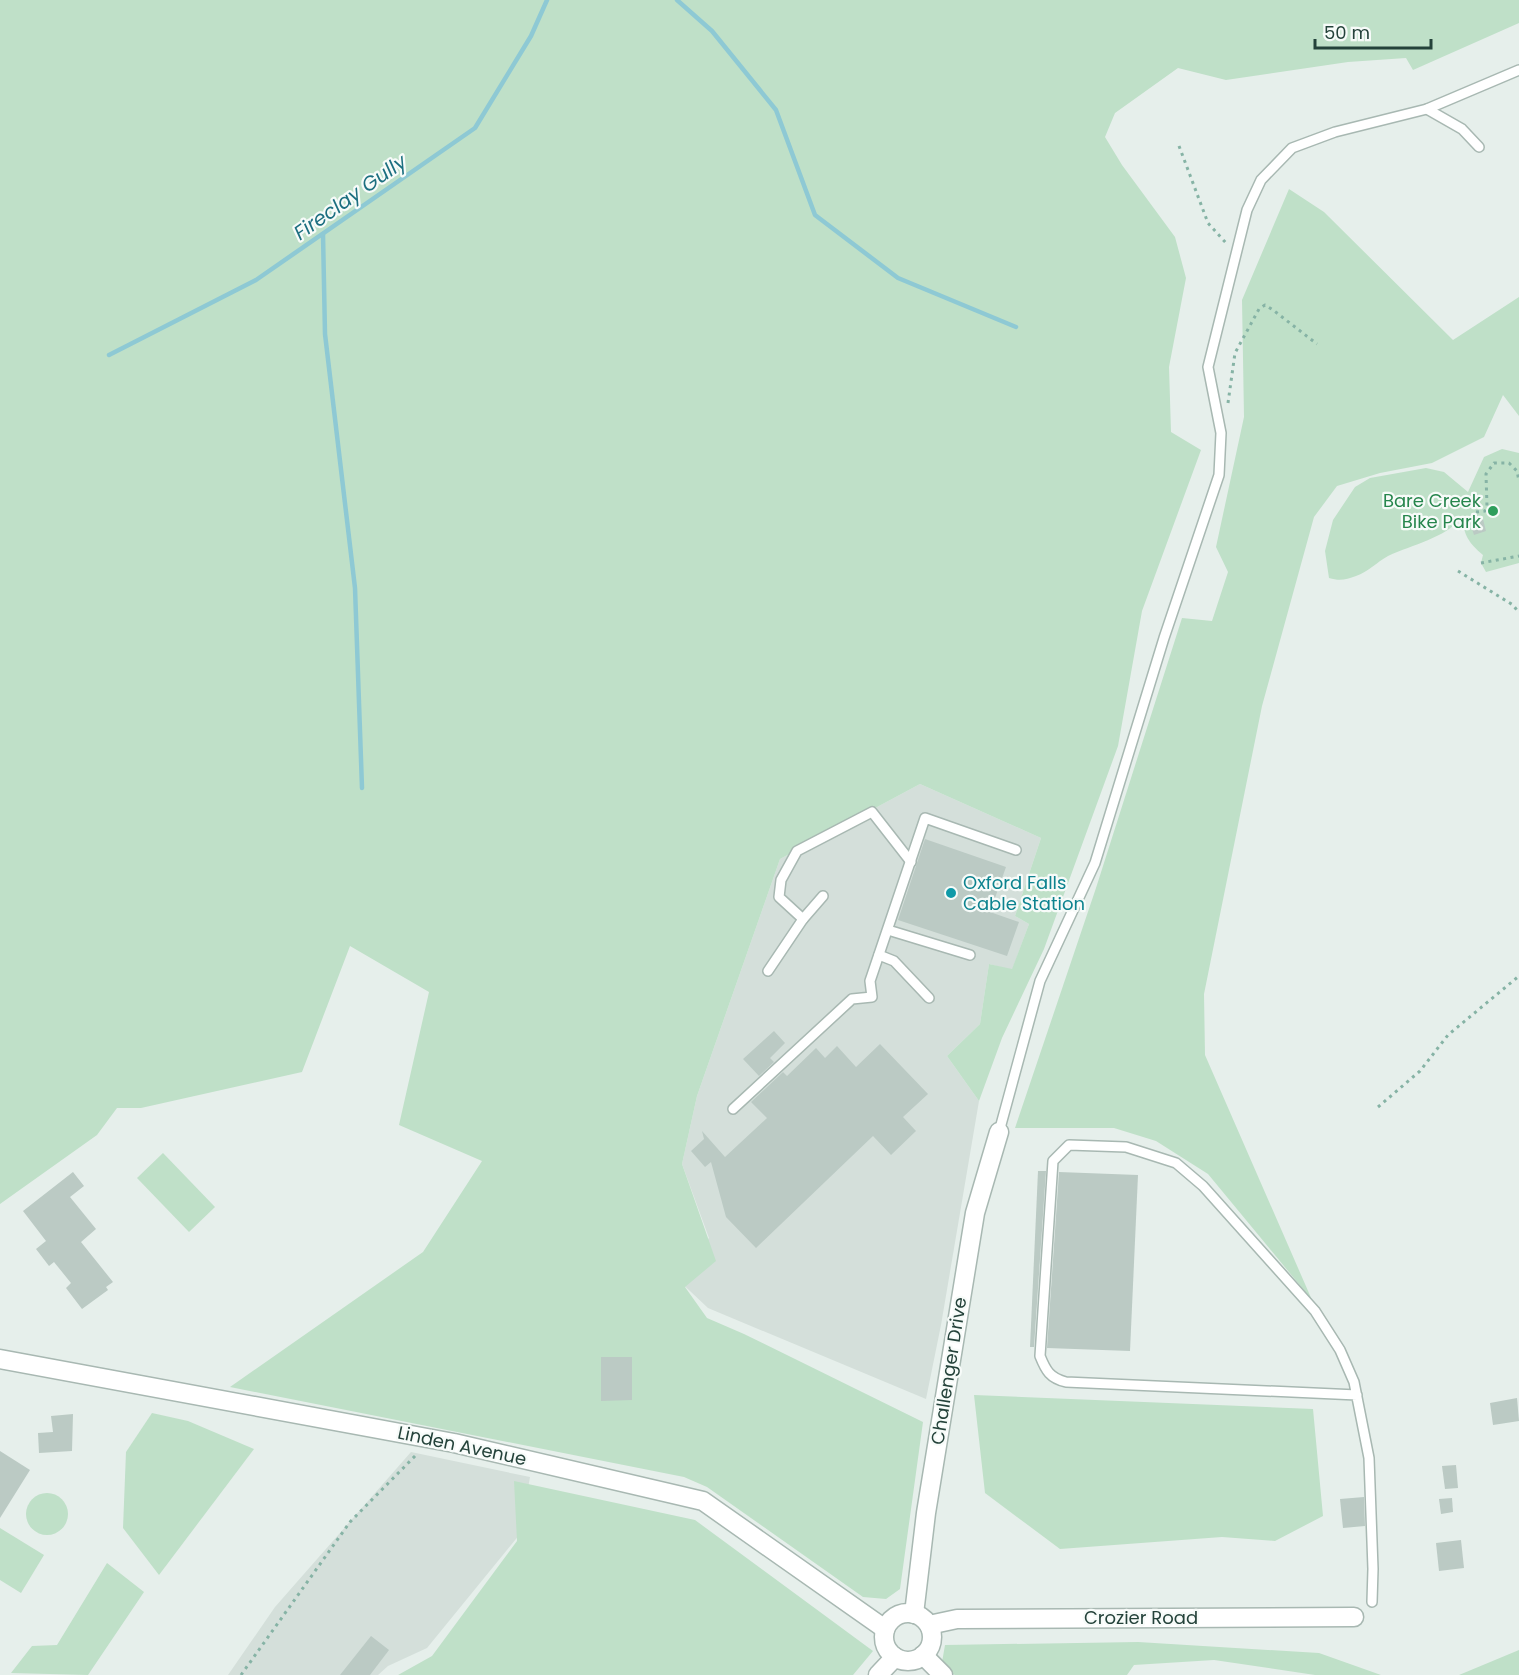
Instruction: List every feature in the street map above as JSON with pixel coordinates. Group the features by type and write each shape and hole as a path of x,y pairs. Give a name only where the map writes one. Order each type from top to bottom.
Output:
{"street":[{"name":"Challenger Drive","path":"914,1614 926,1514 975,1213 999,1132"},
{"name":"Linden Avenue","path":"0,1359 432,1439 703,1501 885,1629"},
{"path":"902,1613 914,1614 929,1625 932,1636 930,1647 923,1655 904,1661 887,1650 885,1629 891,1619 902,1613"},
{"name":"Crozier Road","path":"929,1625 957,1619 1354,1617"},
{"path":"923,1655 944,1675"},
{"path":"878,1675 895,1657"}],"lane":[{"path":"999,1132 1040,981 1095,863 1164,638 1219,475 1221,433 1208,367 1246,210 1261,180 1292,148 1335,132 1427,109 1519,70"},
{"path":"1427,109 1462,129 1479,147"},
{"path":"803,919 779,897 781,880 798,851 873,812 910,862"},
{"path":"733,1109 852,999 872,997 870,981 925,818 1016,850"},
{"path":"768,970 803,919 823,896"},
{"path":"888,930 970,955"},
{"path":"879,955 894,961 929,998"},
{"path":"1357,1395 1066,1382 1054,1379 1046,1372 1040,1356 1053,1161 1069,1145 1126,1146 1176,1163 1203,1186 1316,1311 1340,1350 1357,1395 1369,1458 1374,1569 1372,1602"}],"path":[{"path":"1179,146 1208,223 1219,238 1236,250"},
{"path":"1228,405 1235,352 1259,309 1265,305 1317,344"},
{"path":"1476,512 1485,511 1487,507 1486,474 1494,463 1509,463 1516,471 1519,481"},
{"path":"1481,563 1519,556"},
{"path":"1458,571 1513,605 1519,613"},
{"path":"1378,1107 1420,1071 1448,1035 1519,976"},
{"path":"241,1675 350,1522 432,1439"}],"shaded area":[{"path":"920,784 1041,838 1015,916 1029,924 1012,970 989,964 980,1024 947,1056 979,1101 941,1325 926,1399 708,1308 673,1275 709,1238 682,1164 697,1096 780,859"},
{"path":"411,1452 530,1477 520,1534 427,1648 388,1666 378,1675 228,1675 275,1607"}],"green space":[{"path":"0,0 1519,0 1519,23 1413,70 1406,58 1348,62 1226,80 1178,68 1115,113 1105,137 1122,165 1175,237 1186,278 1169,367 1171,432 1201,450 1142,611 1118,746 1044,949 1002,1038 979,1101 947,1056 980,1024 989,964 1012,969 1029,924 1015,916 1041,838 920,784 780,859 697,1096 682,1164 716,1261 685,1287 707,1318 923,1422 900,1589 886,1599 863,1597 707,1487 684,1477 230,1387 423,1252 482,1161 399,1125 429,992 350,946 302,1072 141,1108 117,1108 97,1135 0,1204"},
{"path":"1289,189 1324,212 1453,340 1519,297 1519,416 1503,395 1484,437 1432,463 1380,473 1337,486 1314,517 1262,706 1204,994 1205,1055 1312,1300 1208,1174 1156,1141 1114,1128 1015,1128 1096,888 1182,618 1212,621 1228,572 1216,547 1244,417 1242,300"},
{"path":"1502,449 1519,453 1519,563 1486,572 1481,563 1483,555 1466,534 1463,517 1437,536 1388,556 1360,574 1342,580 1329,578 1325,551 1333,520 1355,487 1370,478 1426,468 1444,472 1468,492 1484,457"},
{"path":"163,1153 215,1207 189,1232 137,1178"},
{"path":"974,1395 1313,1409 1323,1516 1275,1541 1222,1537 1060,1549 985,1493"},
{"path":"152,1413 188,1421 254,1449 159,1575 123,1528 126,1452"},
{"path":"514,1481 695,1520 873,1651 853,1675 398,1675 432,1656 517,1541"},
{"path":"47,1493 55,1494 62,1499 67,1506 67,1522 62,1529 55,1534 47,1535 39,1534 32,1529 27,1522 26,1514 27,1506 32,1499 39,1494"},
{"path":"0,1528 44,1555 21,1593 0,1580"},
{"path":"107,1563 144,1592 88,1675 11,1673 32,1646 57,1645"},
{"path":"1138,1642 1319,1653 1381,1675 1315,1675 1214,1660 1134,1665 1127,1675 955,1675 941,1668 945,1645"},
{"path":"1519,1650 1519,1675 1459,1675"}],"building":[{"path":"1483,519 1486,531 1474,535 1470,523"},
{"name":"Oxford Falls Cable Station","path":"925,839 1006,867 990,912 1019,922 1007,956 898,920"},
{"path":"774,1031 785,1043 770,1058 774,1062 759,1076 743,1059"},
{"path":"880,1044 928,1094 903,1117 916,1131 891,1155 873,1136 756,1248 726,1217 711,1162 705,1167 691,1151 704,1139 702,1131 725,1157 767,1118 751,1102 783,1072 787,1076 816,1048 825,1058 837,1046 856,1067"},
{"path":"1038,1171 1046,1171 1034,1347 1030,1347"},
{"path":"73,1172 84,1186 70,1197 96,1229 81,1242 113,1282 106,1287 108,1290 82,1309 66,1288 71,1283 54,1262 49,1266 36,1249 46,1241 23,1211"},
{"path":"1059,1172 1138,1175 1130,1351 1047,1348"},
{"path":"601,1357 632,1357 632,1400 601,1401"},
{"path":"1517,1398 1519,1421 1493,1425 1490,1403"},
{"path":"73,1414 72,1451 39,1453 38,1433 53,1432 51,1416"},
{"path":"0,1451 30,1470 0,1518"},
{"path":"1456,1465 1458,1488 1445,1489 1442,1466"},
{"path":"1364,1497 1365,1526 1343,1528 1340,1499"},
{"path":"1452,1498 1453,1512 1441,1514 1439,1499"},
{"path":"1461,1540 1464,1568 1439,1571 1436,1543"},
{"path":"371,1636 389,1650 370,1675 340,1675"}],"waterway":[{"name":"Fireclay Gully","path":"109,355 256,280 475,128 531,36 547,0"},
{"path":"677,0 712,31 776,110 815,215 898,278 1016,327"},
{"path":"323,234 325,334 355,588 362,788"}],"place":[{"name":"Bare Creek Bike Park","path":"1493,511"},
{"name":"Oxford Falls Cable Station","path":"951,893"}]}
